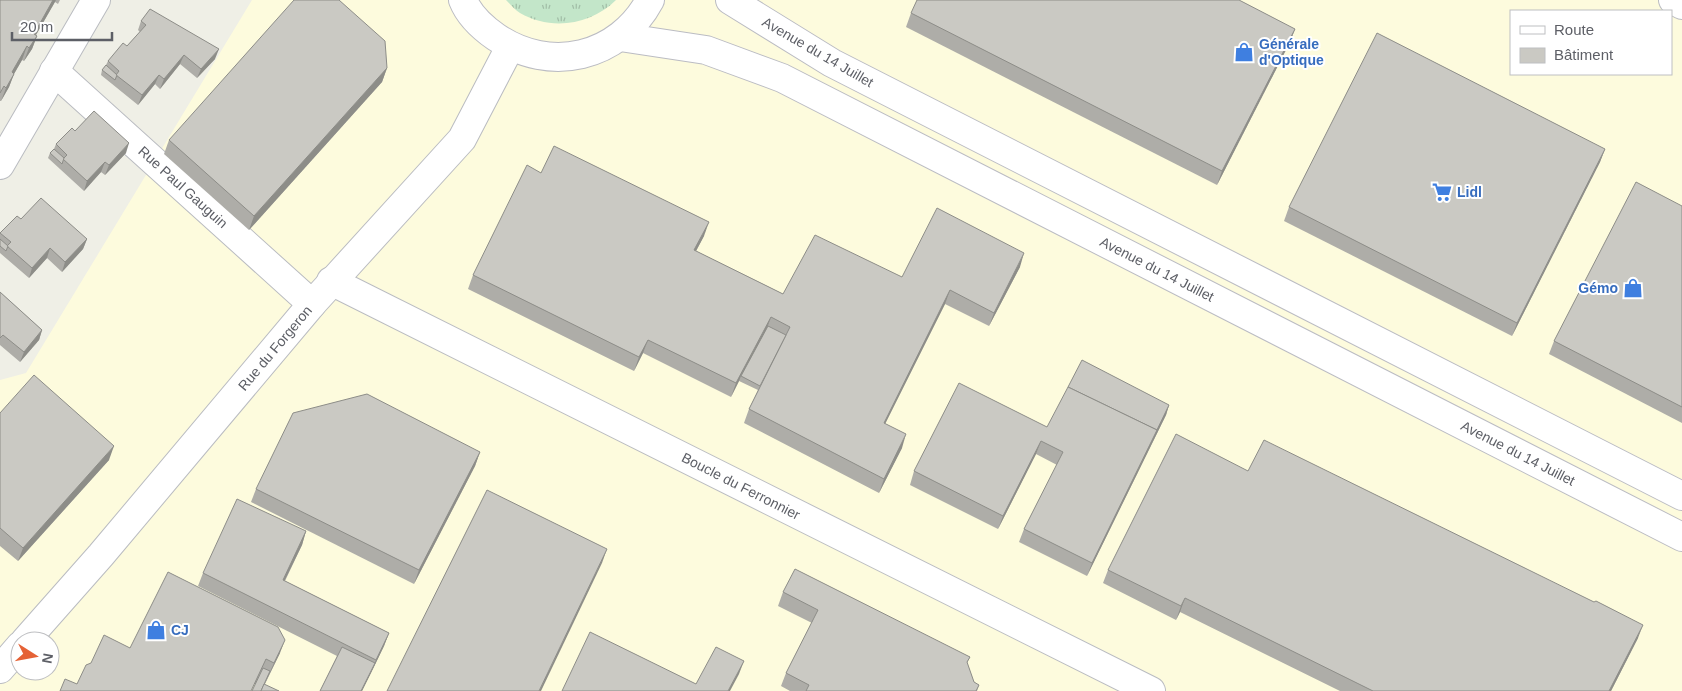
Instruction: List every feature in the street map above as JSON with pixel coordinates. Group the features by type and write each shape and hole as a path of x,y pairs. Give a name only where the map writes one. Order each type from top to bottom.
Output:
{"main road":[{"path":"0,165 96,0"},
{"path":"463,0 485,30 510,47 538,56 567,58 595,51 620,37 642,15 650,0"},
{"name":"Avenue du 14 Juillet","path":"730,0 832,63 1682,496"},
{"path":"1673,0 1682,4"},
{"name":"Avenue du 14 Juillet","path":"620,37 706,50 782,78 1682,537"},
{"name":"Rue du Forgeron","path":"34,631 101,555 331,281 462,140 510,47"},
{"name":"Rue Paul Gauguin","path":"54,71 312,304"},
{"name":"Boucle du Ferronnier","path":"331,281 1151,691"}],"shaded area":[{"path":"252,0 1682,0 1682,691 0,691 0,380 26,373"}],"green space":[{"path":"506,0 616,0 595,15 583,20 557,23 532,19 518,12"}],"building":[{"path":"0,0 53,0 34,34 37,36 29,48 27,46 12,72 14,74 6,88 4,86 0,93"},
{"path":"294,0 339,0 385,41 387,68 254,216 169,140"},
{"path":"917,0 1239,0 1295,29 1222,171 911,13"},
{"path":"150,9 219,49 201,69 184,55 164,79 159,75 142,95 116,75 119,71 108,61 123,43 127,46 146,25 141,21"},
{"name":"Lidl","path":"1377,33 1605,149 1517,323 1289,207"},
{"path":"106,65 117,75 115,80 102,70"},
{"path":"94,111 129,143 109,165 105,162 87,181 63,159 67,155 56,144 72,128 75,131"},
{"path":"554,146 709,222 694,250 783,294 815,235 902,277 937,208 1024,253 994,313 950,290 884,423 906,434 884,479 749,409 790,327 771,317 736,383 648,340 639,357 473,275 527,165 541,173"},
{"path":"54,149 64,158 62,164 50,153"},
{"name":"Gémo","path":"1636,182 1682,206 1682,407 1554,341"},
{"path":"41,198 87,239 65,262 50,248 32,268 7,246 11,242 0,233 17,216 21,219"},
{"path":"0,239 8,246 6,251 0,246"},
{"path":"0,292 42,330 24,352 3,335 0,338"},
{"path":"768,326 786,335 760,386 741,376"},
{"path":"1082,360 1169,405 1157,430 1068,387"},
{"path":"34,375 114,446 23,548 0,528 0,413"},
{"path":"959,383 1047,427 1068,387 1157,430 1092,563 1024,529 1063,452 1041,441 1003,516 914,471"},
{"path":"367,394 480,452 419,570 256,489 293,413"},
{"path":"1176,434 1248,471 1264,440 1643,625 1609,691 1373,691 1185,598 1181,606 1108,570"},
{"path":"487,490 607,549 539,691 387,691"},
{"path":"237,499 306,531 283,580 389,633 376,660 203,573"},
{"path":"795,569 970,657 967,662 974,682 979,685 976,691 806,691 809,685 786,673 818,610 783,592"},
{"path":"168,572 278,627 285,640 274,663 266,659 251,691 60,691 65,679 77,684 86,665 91,663 104,635 130,648"},
{"path":"590,632 696,684 716,647 744,661 728,691 562,691"},
{"path":"342,647 375,663 361,691 320,691"},
{"path":"263,668 270,671 261,691 252,691"},
{"path":"264,684 279,691 261,691"}],"place":[{"name":"Générale d'Optique","path":"1244,52"},
{"name":"Lidl","path":"1442,192"},
{"name":"Gémo","path":"1633,288"},
{"name":"CJ","path":"156,630"}]}
